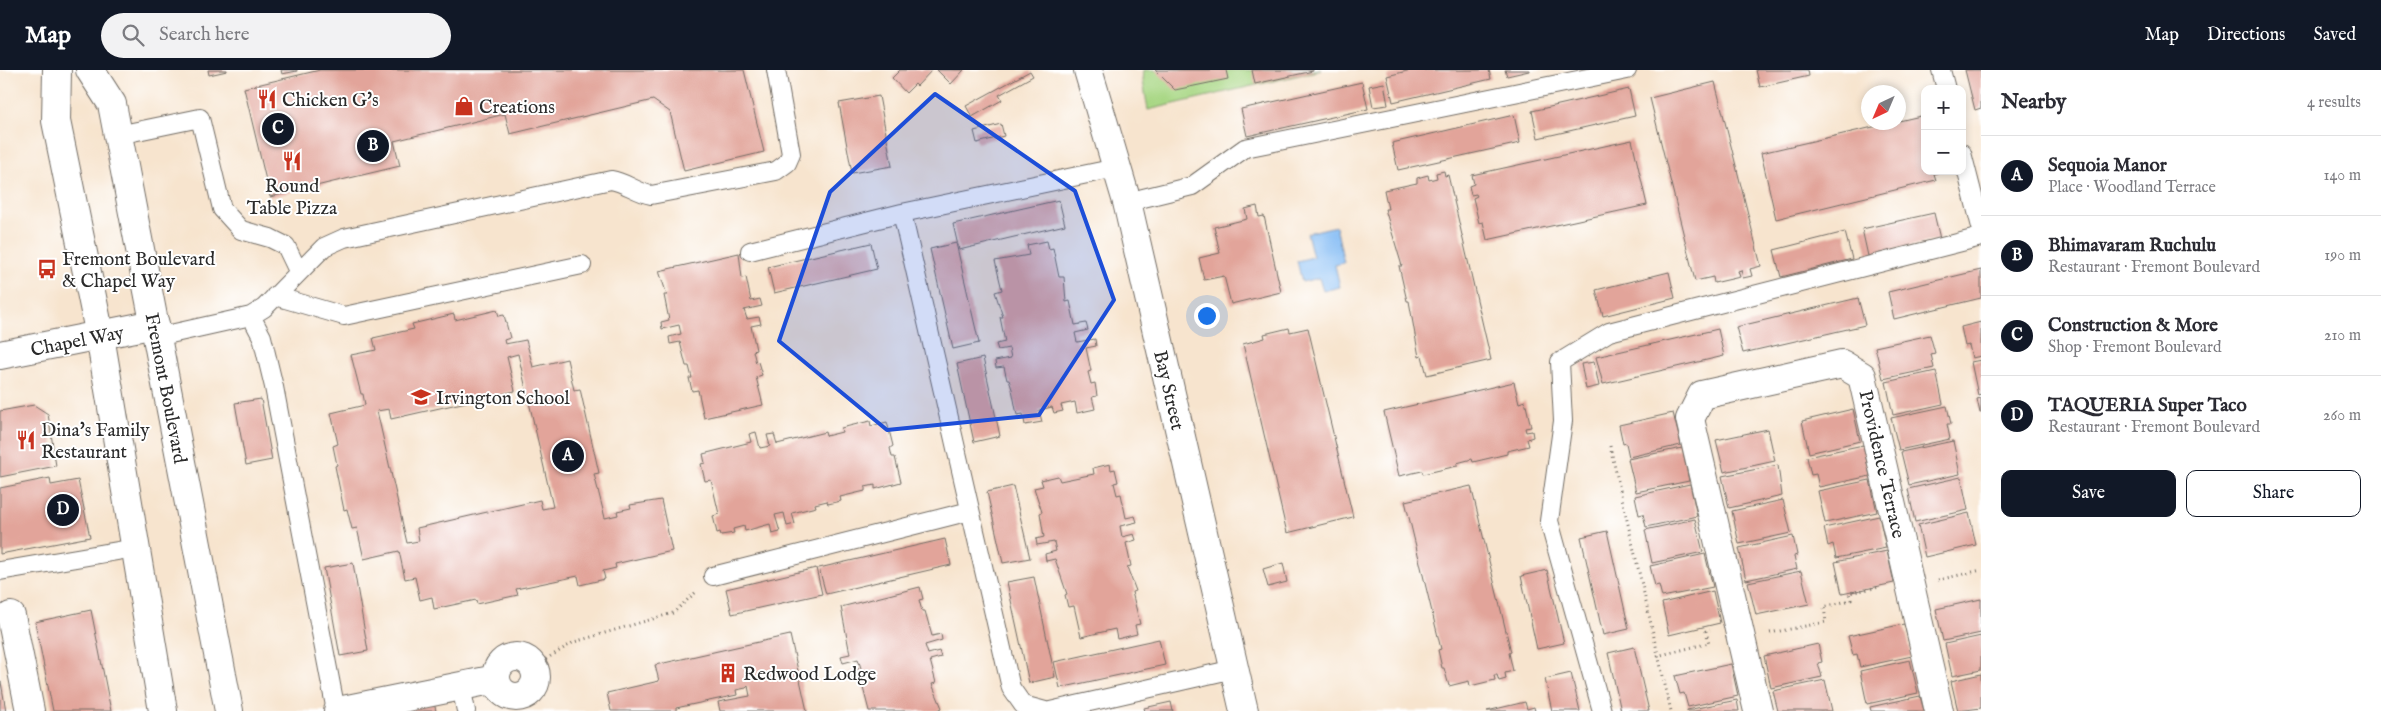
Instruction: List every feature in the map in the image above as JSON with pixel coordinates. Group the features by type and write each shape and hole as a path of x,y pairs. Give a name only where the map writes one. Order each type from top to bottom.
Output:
{"street":[{"path":"57,70 56,121 100,336 163,711"},
{"name":"Fremont Boulevard","path":"90,70 112,104 229,711"},
{"name":"Bay Street","path":"1088,70 1126,202 1244,711"},
{"name":"Chapel Way","path":"0,355 100,336 156,331"},
{"name":"Providence Terrace","path":"1758,711 1690,419 1702,395 1842,364 1862,376 1939,711"},
{"path":"11,616 30,711"},
{"path":"337,711 464,699 496,679 498,686 510,696 526,694 535,682 533,667"}],"lane":[{"path":"156,331 251,316 264,308 298,271 324,247 344,238 611,180 620,181 641,193 651,195 776,171 787,163 791,154 776,70"},
{"path":"1126,202 1192,186 1244,148 1627,70"},
{"path":"1941,70 1945,85"},
{"path":"118,135 200,118 222,209 241,230 270,238 286,246 298,271"},
{"path":"750,251 902,212 1116,168"},
{"path":"1966,169 1981,227"},
{"path":"902,212 1011,688 1023,705 1045,711"},
{"path":"1602,711 1549,521 1563,421 1560,362 1610,332 1981,237"},
{"path":"275,296 344,316 582,265"},
{"path":"251,316 262,337 274,387 337,711"},
{"path":"713,576 970,511"},
{"path":"0,571 135,548"},
{"path":"1050,711 1234,669"}],"path":[{"path":"1610,446 1671,711"},
{"path":"1657,656 1709,643 1706,631 1738,626 1765,618 1769,633 1826,622 1824,607 1851,600 1849,594 1981,570"},
{"path":"533,667 574,642 672,613 713,576"}],"highlighted area":[{"path":"935,94 1075,191 1114,300 1039,415 887,430 779,341 830,192"}],"green space":[{"path":"1144,70 1321,70 1148,110 1143,81"}],"water":[{"path":"1336,226 1344,263 1335,265 1340,287 1323,291 1319,278 1302,282 1297,261 1313,257 1307,233"}],"building":[{"path":"208,70 227,70 227,71 209,75"},
{"path":"281,70 297,70 297,71 282,74"},
{"path":"320,70 744,70 764,152 684,171 670,112 653,100 510,134 505,114 394,141 400,166 270,197 244,88"},
{"path":"900,70 932,70 917,86 915,84 906,93 892,78"},
{"path":"937,70 964,70 951,84"},
{"path":"1155,70 1226,70 1228,79 1175,90"},
{"path":"1252,70 1313,70 1313,71 1255,84"},
{"path":"1411,70 1489,70 1491,79 1393,102 1387,76"},
{"path":"1505,70 1529,70 1529,71 1507,76"},
{"path":"1756,70 1808,70 1809,76 1760,87"},
{"path":"1965,70 1981,70 1981,108 1975,110"},
{"path":"1030,71 1033,76 999,95 1002,100 972,117 966,106"},
{"path":"1362,82 1368,109 1247,136 1241,109"},
{"path":"1715,82 1761,266 1750,269 1752,276 1743,278 1741,270 1738,271 1740,277 1714,283 1713,277 1695,281 1650,98"},
{"path":"1384,83 1388,105 1373,107 1369,86"},
{"path":"1629,89 1635,116 1538,138 1532,111"},
{"path":"879,96 892,166 852,173 839,103"},
{"path":"1514,115 1520,143 1398,170 1392,143"},
{"path":"1921,116 1921,175 1934,175 1936,180 1776,219 1761,153 1861,130 1906,130 1906,119"},
{"path":"1001,124 1004,136 977,143 974,131"},
{"path":"1632,140 1647,205 1487,240 1483,222 1479,223 1473,198 1477,196 1476,194 1471,195 1469,186 1474,184 1472,175"},
{"path":"1444,171 1445,176 1448,175 1491,360 1427,375 1422,356 1419,357 1409,301 1407,301 1399,266 1402,266 1385,209 1388,209 1384,190 1417,183 1417,178 1428,175 1429,180 1437,178 1436,173"},
{"path":"1059,200 1065,225 959,250 953,224"},
{"path":"1257,206 1259,217 1264,216 1281,292 1231,304 1224,276 1204,280 1199,258 1220,253 1214,227 1247,219 1245,209"},
{"path":"1934,213 1940,239 1868,256 1862,229"},
{"path":"1845,232 1852,259 1781,277 1774,250"},
{"path":"1047,241 1049,249 1053,248 1059,277 1064,277 1066,302 1070,301 1075,325 1086,323 1088,330 1075,333 1077,342 1095,339 1096,346 1086,348 1091,371 1088,372 1091,384 1095,383 1097,396 1092,397 1095,409 1077,413 1075,402 1061,405 1063,411 1054,413 1052,407 1039,410 1042,422 1025,425 1023,414 1017,415 1012,389 1009,380 1007,380 1004,367 996,368 995,361 1011,358 1009,348 998,350 996,344 1005,342 1000,317 1003,317 995,292 1002,290 995,261 1029,255 1027,245"},
{"path":"871,243 877,269 774,293 768,267"},
{"path":"956,243 979,343 953,349 930,249"},
{"path":"739,253 742,278 746,277 751,301 760,299 762,306 744,310 747,319 759,317 761,324 751,326 756,350 753,351 762,375 756,377 763,405 704,418 698,390 692,391 689,378 692,378 689,366 686,366 680,342 670,344 669,337 681,334 679,325 662,329 661,322 669,320 664,295 667,295 659,271"},
{"path":"1981,270 1981,298 1894,319 1888,292"},
{"path":"1669,272 1675,298 1603,316 1596,290"},
{"path":"1858,298 1865,325 1743,353 1736,327"},
{"path":"497,310 499,316 504,315 510,338 504,340 505,344 526,340 533,367 567,359 574,390 580,389 599,473 594,474 605,518 618,515 617,511 631,508 630,505 661,500 672,551 615,564 616,568 603,571 605,579 580,585 578,576 516,589 518,595 477,604 476,600 434,609 432,597 420,600 415,577 405,579 399,551 364,559 357,528 352,529 347,509 344,510 333,446 338,444 331,413 365,405 351,355 376,350 373,338 414,329 412,324 454,314 455,320","holes":["518,354 553,507 542,509 540,500 417,528 419,541 407,543 377,411 389,409 391,419 515,391 507,357"]},
{"path":"1981,322 1981,356 1972,358 1969,345 1965,346 1961,327"},
{"path":"1289,328 1290,332 1308,328 1353,517 1287,533 1243,344 1265,338 1264,334"},
{"path":"1718,329 1724,356 1603,384 1596,357"},
{"path":"1930,335 1935,353 1931,354 1934,368 1883,379 1875,347"},
{"path":"983,358 1000,436 974,442 957,364"},
{"path":"1981,360 1981,394 1978,395 1971,362"},
{"path":"1594,362 1599,386 1586,389 1581,364"},
{"path":"1936,371 1943,404 1893,415 1886,382"},
{"path":"1514,382 1519,403 1525,401 1531,427 1525,428 1526,432 1532,431 1533,437 1527,439 1529,446 1507,451 1507,454 1473,462 1472,459 1457,463 1457,466 1423,474 1422,471 1399,476 1384,412"},
{"path":"1981,398 1981,413 1980,413 1977,399"},
{"path":"261,399 272,460 246,465 235,403"},
{"name":"Dina's Family Restaurant","path":"34,405 48,414 56,466 0,477 0,411"},
{"path":"1947,406 1951,424 1947,424 1950,439 1899,450 1891,418"},
{"path":"1853,409 1860,441 1809,453 1802,421"},
{"path":"1673,413 1681,445 1629,457 1626,443 1623,444 1619,425"},
{"path":"870,421 871,426 887,422 893,446 890,448 892,457 895,457 901,482 875,489 875,485 865,487 865,491 840,497 841,501 828,504 827,501 815,504 816,507 792,513 795,524 787,526 784,513 775,515 780,532 772,534 770,524 745,531 744,526 733,529 734,533 721,535 720,532 717,533 713,516 719,514 711,480 705,481 701,464 705,463 703,454 751,442 749,434 756,432 760,448 770,446 767,435 774,434 777,444 825,432 826,436 842,432 841,428"},
{"path":"1768,429 1775,461 1724,472 1716,440"},
{"path":"1953,441 1960,474 1909,485 1901,452"},
{"path":"1863,445 1870,476 1819,487 1816,474 1811,475 1807,457"},
{"path":"1682,448 1689,481 1636,492 1628,459"},
{"path":"1110,464 1111,470 1115,469 1118,482 1114,483 1117,495 1121,494 1126,518 1135,516 1137,522 1120,526 1122,537 1134,534 1136,540 1126,543 1131,566 1127,567 1136,591 1132,592 1140,624 1135,625 1137,634 1117,639 1115,629 1081,637 1074,606 1068,607 1065,595 1067,594 1055,559 1046,561 1045,554 1056,551 1054,542 1037,545 1036,539 1044,537 1040,513 1042,512 1034,488 1043,486 1041,480 1058,476 1060,481 1094,474 1093,468"},
{"path":"1778,465 1782,496 1729,508 1722,476"},
{"path":"1961,477 1968,510 1915,522 1908,489"},
{"path":"50,478 51,485 78,480 90,537 0,554 0,488"},
{"path":"1870,480 1877,512 1825,523 1818,491"},
{"path":"1690,484 1697,516 1646,527 1643,514 1639,515 1635,496"},
{"path":"1013,486 1030,558 1003,563 987,492"},
{"path":"1471,486 1511,652 1509,653 1513,671 1505,673 1506,679 1499,681 1497,675 1494,675 1495,680 1470,686 1469,681 1449,686 1444,668 1442,668 1438,650 1441,649 1405,501"},
{"path":"1783,500 1791,533 1739,544 1732,511"},
{"path":"1969,513 1976,545 1925,557 1918,525"},
{"path":"1879,516 1886,548 1836,558 1833,544 1828,546 1824,528"},
{"path":"1695,519 1703,552 1652,563 1645,530"},
{"path":"1607,531 1629,629 1603,635 1581,537"},
{"path":"1793,536 1797,555 1794,556 1797,569 1746,580 1739,548"},
{"path":"945,539 951,565 826,594 819,568"},
{"path":"1887,551 1894,583 1842,594 1835,562"},
{"path":"1705,554 1713,587 1662,597 1659,585 1655,586 1650,566"},
{"path":"353,563 368,651 340,656 324,568"},
{"path":"1283,563 1287,582 1268,587 1263,569"},
{"path":"816,568 822,594 732,614 726,589"},
{"path":"1547,570 1564,643 1537,649 1521,576"},
{"path":"1801,571 1809,604 1756,615 1748,582"},
{"path":"1034,577 1055,677 1029,683 1007,582"},
{"path":"920,587 923,599 919,600 922,611 925,611 932,636 941,634 942,640 925,645 928,654 939,651 941,657 930,660 936,683 932,684 942,708 937,711 869,711 860,676 851,678 849,672 861,668 858,659 843,663 841,656 850,654 841,607"},
{"path":"1713,591 1720,623 1669,635 1662,603"},
{"path":"1981,599 1981,633 1943,641 1936,609"},
{"path":"91,610 111,711 53,711 35,622"},
{"path":"1904,624 1912,656 1860,667 1857,654 1853,655 1848,636"},
{"name":"Redwood Lodge","path":"790,635 807,711 720,711 718,702 750,696 748,686 736,690 737,695 676,708 676,711 611,711 607,693 659,681 655,665"},
{"path":"1981,636 1981,670 1952,676 1945,644"},
{"path":"1159,639 1165,665 1060,688 1054,662"},
{"path":"1818,644 1822,662 1818,663 1822,677 1771,688 1764,656"},
{"path":"1634,647 1649,711 1621,711 1608,653"},
{"path":"1910,660 1918,693 1867,704 1860,671"},
{"path":"1731,664 1738,696 1688,707 1684,693 1680,694 1675,676"},
{"path":"1571,673 1580,711 1552,711 1545,679"},
{"path":"1981,674 1981,708 1958,711 1951,681"},
{"path":"1825,680 1832,711 1778,711 1773,691"},
{"path":"1,682 6,711 0,711"},
{"path":"1920,696 1924,711 1871,711 1870,707"},
{"path":"1737,700 1739,711 1687,711 1687,710"},
{"path":"1171,702 1173,711 1145,711 1144,708"},
{"path":"1525,702 1527,709 1534,707 1535,711 1487,711"},
{"path":"434,703 436,711 400,711"}],"place":[{"name":"Chicken G's","path":"267,99"},
{"name":"Creations","path":"464,106"},
{"name":"Construction & More","path":"278,129"},
{"name":"Bhimavaram Ruchulu","path":"373,146"},
{"name":"Round Table Pizza","path":"292,161"},
{"name":"Fremont Boulevard & Chapel Way","path":"47,269"},
{"name":"Irvington School","path":"421,397"},
{"name":"Dina's Family Restaurant","path":"26,440"},
{"name":"Sequoia Manor","path":"568,456"},
{"name":"TAQUERIA Super Taco","path":"63,510"},
{"name":"Redwood Lodge","path":"728,673"}]}
